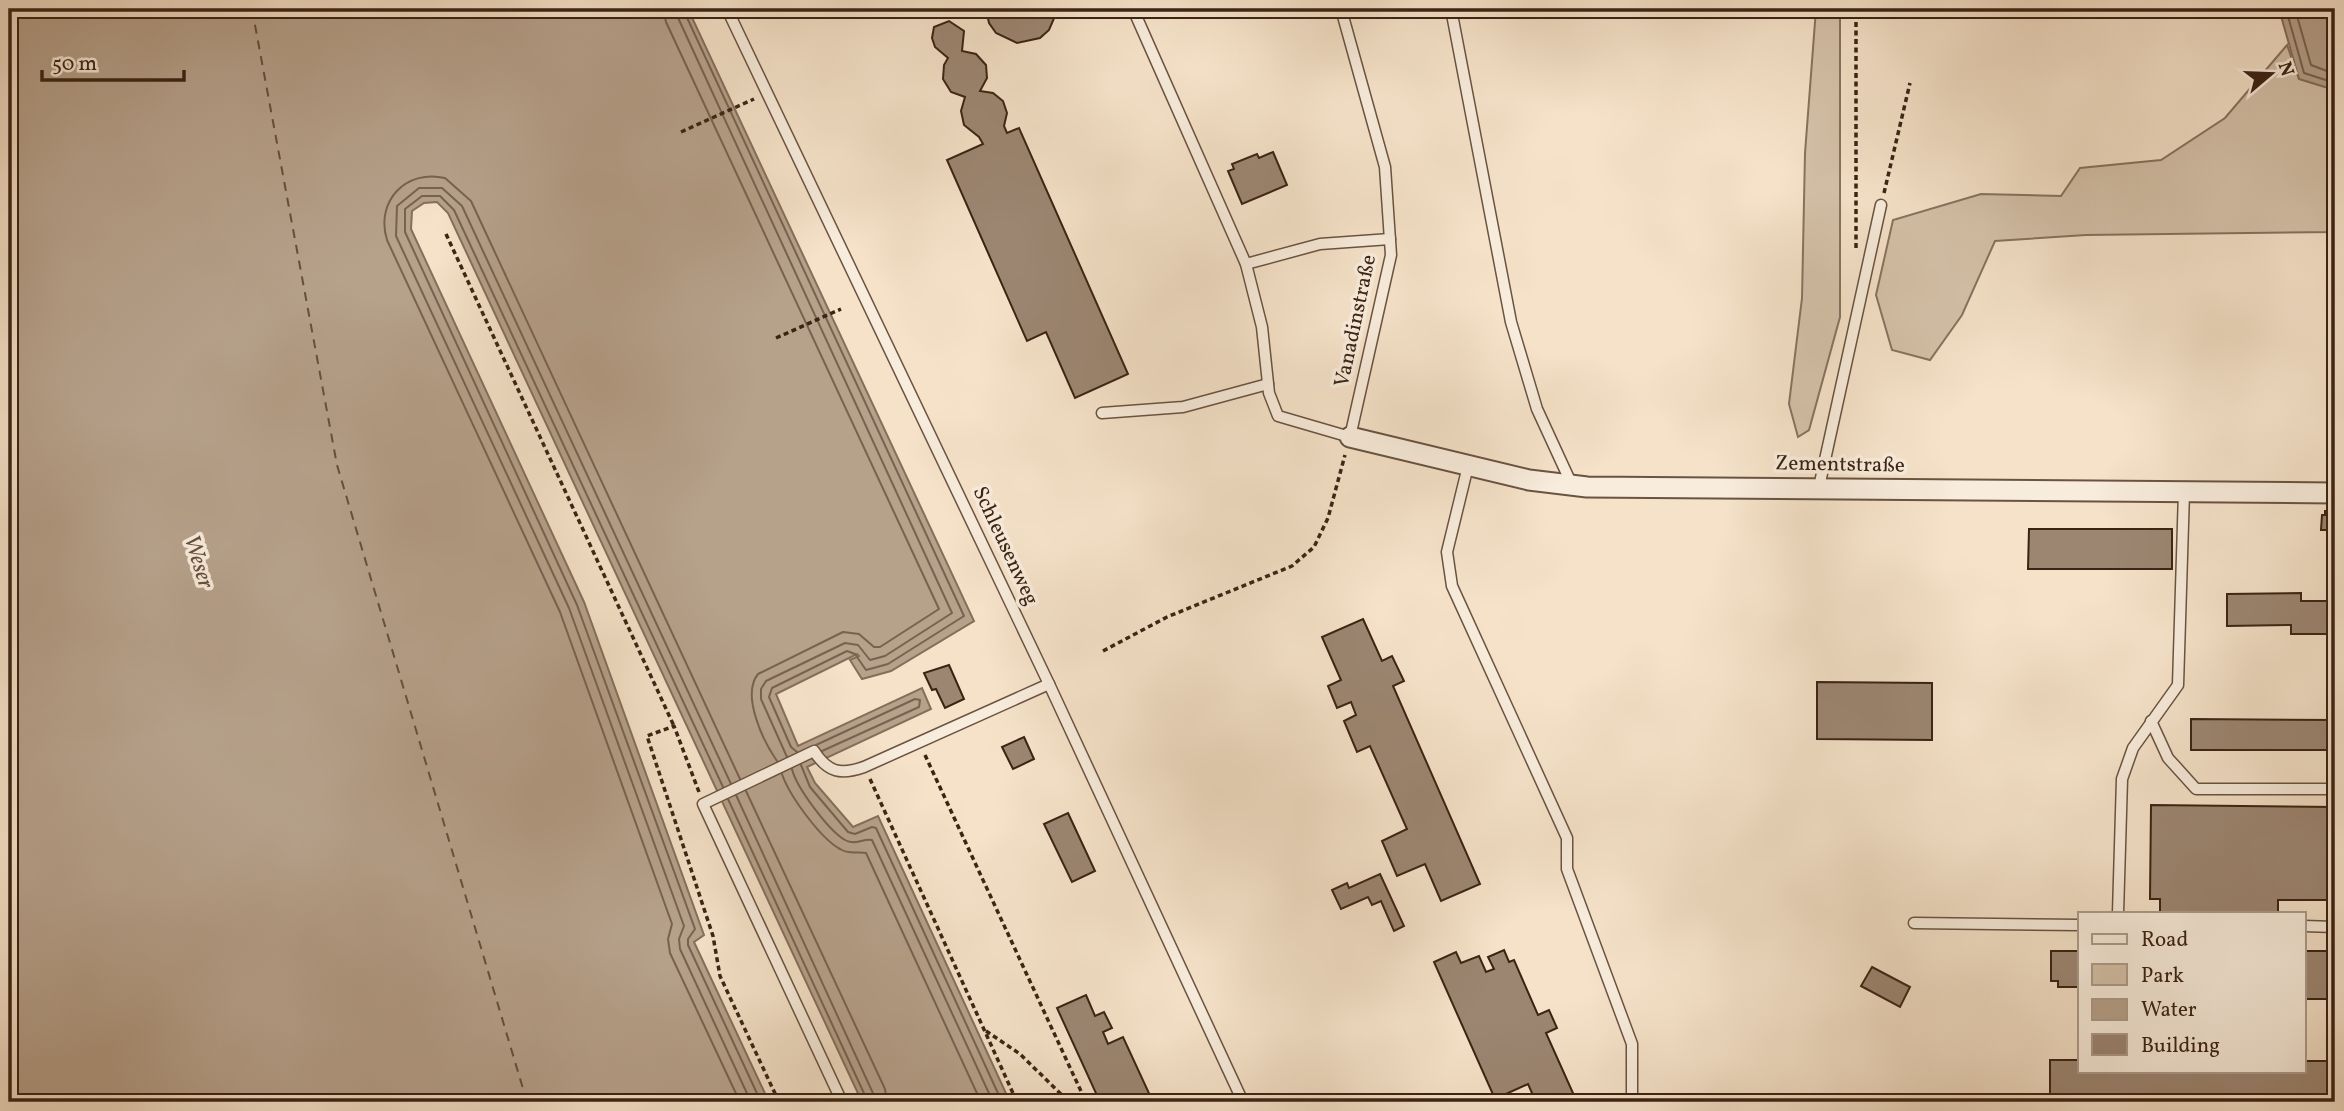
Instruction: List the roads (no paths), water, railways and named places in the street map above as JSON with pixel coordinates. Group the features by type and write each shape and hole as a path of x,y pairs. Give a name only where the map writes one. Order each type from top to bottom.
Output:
{"street":[{"name":"Zementstraße","path":"1350,437 1529,480 1572,485 2335,493"}],"lane":[{"name":"Schleusenweg","path":"727,9 1049,684 1243,1102"},
{"path":"1133,9 1246,264 1262,327 1268,384 1278,416 1350,437"},
{"name":"Vanadinstraße","path":"1341,9 1385,167 1391,255 1350,437"},
{"path":"1451,9 1511,322 1537,409 1572,485"},
{"path":"1819,487 1881,205"},
{"path":"1246,264 1320,244 1390,239"},
{"path":"1102,412 1183,408 1268,384"},
{"path":"1468,466 1447,552 1452,586 1567,838 1567,869 1632,1044 1632,1102"},
{"path":"2119,912 2122,779 2133,748 2178,685 2184,492"},
{"path":"842,1102 704,804 814,751 830,769 844,774 1049,684"},
{"path":"2151,721 2168,758 2196,789 2335,789"},
{"path":"1914,923 2078,925"},
{"path":"2306,926 2335,927"}],"water":[{"name":"Weser","path":"9,9 688,9 974,621 891,671 862,679 850,660 859,656 857,654 776,694 798,746 922,688 931,709 807,767 815,783 853,827 878,816 1010,1102 862,1102 448,213 437,202 424,203 412,211 411,229 584,602 704,935 694,942 769,1102 13,1102 9,1085"},
{"path":"2279,9 2335,9 2335,90 2299,79"}]}
